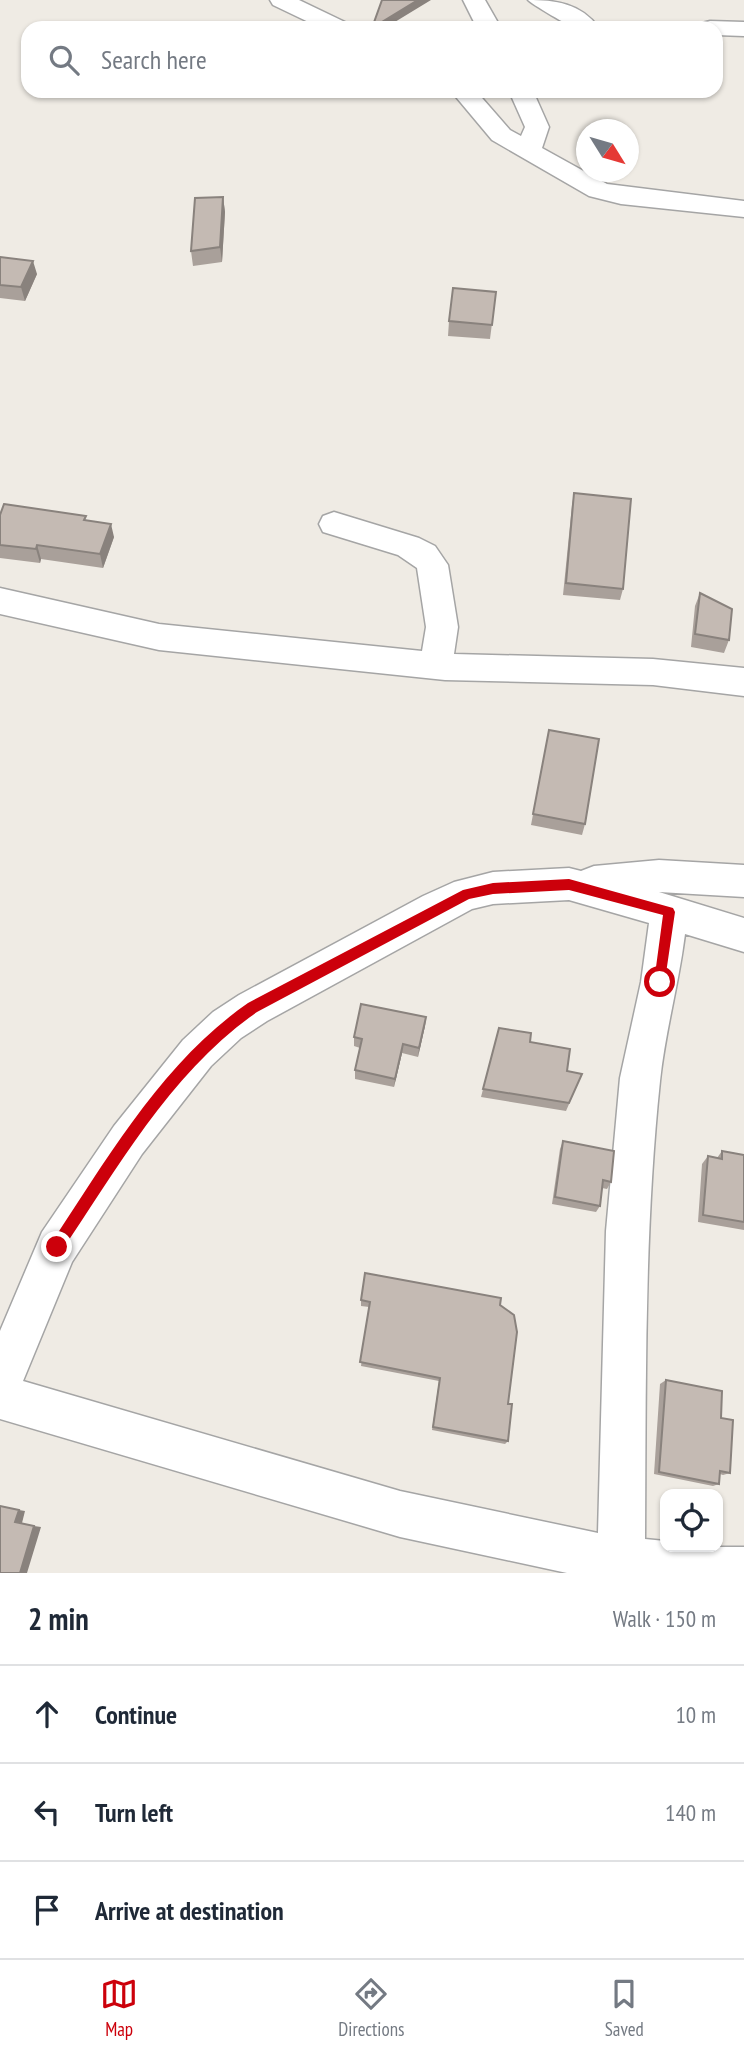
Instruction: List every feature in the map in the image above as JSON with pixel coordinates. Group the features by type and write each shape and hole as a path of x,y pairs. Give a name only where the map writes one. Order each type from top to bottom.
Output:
{"street":[{"path":"281,0 324,21"},
{"path":"474,0 485,21"},
{"path":"539,0 566,12 578,21"},
{"path":"723,28 744,29"},
{"path":"469,98 490,125 527,151 590,186 621,196 744,209"},
{"path":"527,151 537,127 528,98"},
{"path":"334,524 408,545 424,555 432,565 442,627 436,666"},
{"path":"0,601 159,637 436,666 653,672 744,682"},
{"path":"0,1383 57,1247 128,1140 197,1053 227,1025 253,1008 467,894 493,888 659,876 744,881"},
{"path":"569,884 744,935"},
{"path":"624,1567 628,1231 640,1078 660,982 669,912"},
{"path":"0,1397 400,1514 624,1567 744,1571"}],"building":[{"path":"382,0 418,0 384,21 374,21"},
{"path":"223,197 220,247 191,251 195,198"},
{"path":"0,257 33,261 21,287 0,285"},
{"path":"453,288 496,292 492,325 449,321"},
{"path":"574,493 631,499 623,589 566,583"},
{"path":"4,504 86,516 84,520 111,524 100,554 37,545 36,549 0,545 0,515"},
{"path":"700,593 732,609 729,640 695,634"},
{"path":"549,730 599,739 585,824 533,814"},
{"path":"361,1004 426,1017 419,1048 403,1044 395,1079 355,1070 362,1039 354,1037"},
{"path":"499,1028 531,1033 530,1042 570,1049 567,1071 582,1074 569,1103 483,1089"},
{"path":"563,1141 614,1151 611,1182 603,1180 600,1206 555,1197"},
{"path":"722,1151 744,1155 744,1222 703,1215 708,1156 722,1159"},
{"path":"365,1273 501,1298 500,1305 514,1315 517,1332 508,1404 512,1404 508,1441 433,1427 440,1378 360,1362 370,1302 361,1300"},
{"path":"666,1380 722,1391 721,1418 733,1420 730,1473 720,1471 719,1484 659,1472"},
{"path":"0,1506 19,1510 15,1522 34,1526 20,1573 0,1573"}],"route":[{"path":"57,1247 128,1140 197,1053 227,1025 253,1008 436,908 467,894 493,888 569,884 669,912 660,982"}]}
